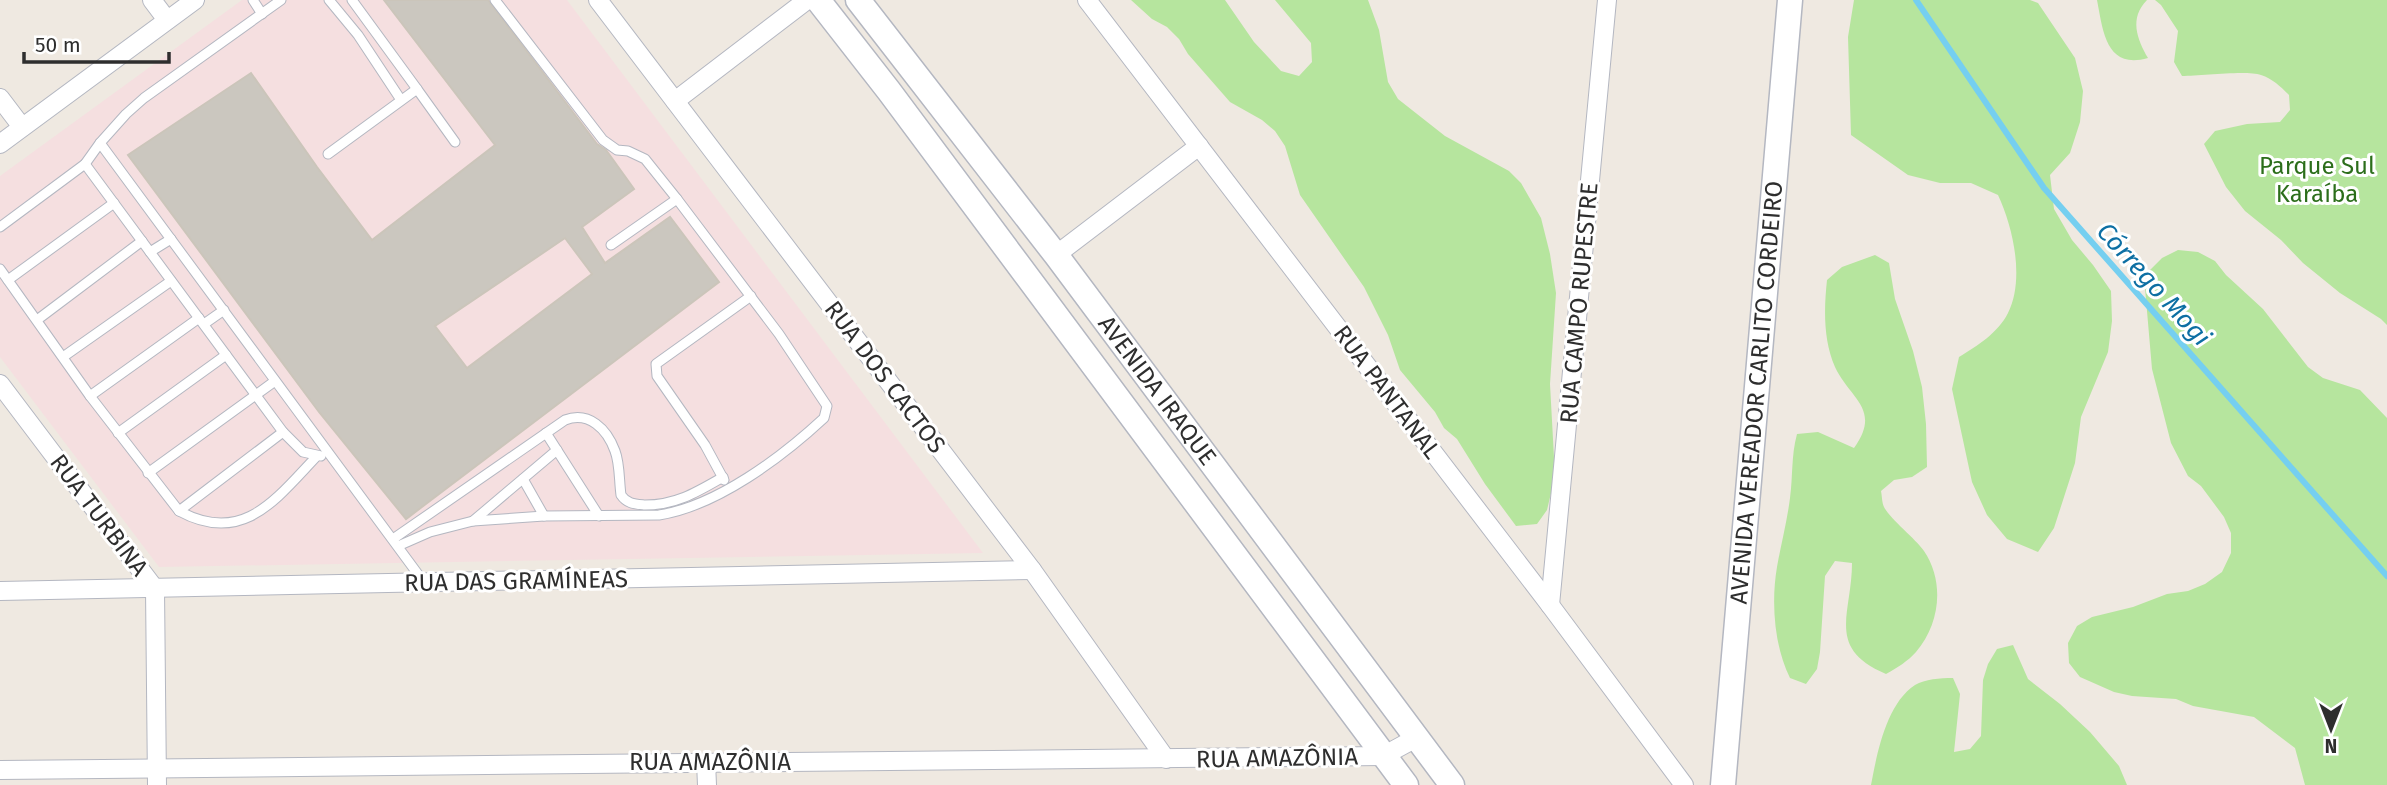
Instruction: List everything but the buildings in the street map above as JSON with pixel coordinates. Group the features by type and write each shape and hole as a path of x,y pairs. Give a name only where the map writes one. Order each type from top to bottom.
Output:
{"street":[{"path":"152,0 167,20"},
{"path":"0,144 195,0"},
{"name":"RUA DOS CACTOS","path":"598,0 1032,570 1166,759"},
{"path":"675,101 807,0"},
{"name":"AVENIDA IRAQUE","path":"818,0 889,91 1406,785"},
{"name":"AVENIDA IRAQUE","path":"858,0 1056,255 1452,785"},
{"name":"RUA PANTANAL","path":"1087,0 1550,605 1684,785"},
{"name":"RUA CAMPO RUPESTRE","path":"1550,605 1607,0"},
{"name":"AVENIDA VEREADOR CARLITO CORDEIRO","path":"1723,785 1790,0"},
{"path":"0,98 22,127"},
{"path":"1056,255 1199,146"},
{"name":"RUA TURBINA","path":"0,384 155,589 157,776"},
{"path":"0,409 19,409"},
{"name":"RUA DAS GRAMÍNEAS","path":"0,591 1032,570"},
{"name":"RUA AMAZÔNIA","path":"0,770 157,776 706,762 1383,756 1416,738"},
{"path":"706,762 707,785"}],"lane":[{"path":"253,0 262,13"},
{"path":"0,228 85,164 100,143 144,98 281,0"},
{"path":"329,0 358,35 401,100"},
{"path":"352,0 455,142"},
{"path":"396,542 473,521 676,512 697,505 760,468 824,418 828,411 808,374 645,159 628,151 617,150 603,140 495,0"},
{"path":"328,154 417,89"},
{"path":"100,143 424,583"},
{"path":"85,164 283,432 303,452 332,457"},
{"path":"611,244 677,199"},
{"path":"8,280 114,203"},
{"path":"150,252 171,239"},
{"path":"37,320 142,241"},
{"path":"0,269 90,396 179,511 215,524 241,522 265,506 317,456"},
{"path":"63,358 171,281"},
{"path":"729,488 705,445 657,376 656,365 751,296"},
{"path":"90,396 202,321 224,310"},
{"path":"118,433 226,355"},
{"path":"148,473 275,381"},
{"path":"396,542 546,433 573,417 588,418 600,427 616,453 621,495 625,501 664,505 723,477"},
{"path":"179,511 283,432"},
{"path":"546,433 599,516"},
{"path":"473,521 557,450"},
{"path":"523,479 544,516"}],"shaded area":[{"path":"242,0 567,0 983,553 159,567 0,357 0,176"}],"green space":[{"path":"1131,0 1225,0 1254,42 1281,71 1299,76 1312,62 1311,43 1275,0 1368,0 1379,30 1388,82 1398,99 1445,136 1509,171 1521,183 1541,218 1556,293 1550,384 1555,476 1547,510 1537,524 1516,526 1457,439 1444,428 1435,412 1400,370 1388,335 1364,287 1300,195 1285,146 1275,131 1262,120 1230,102 1188,54 1179,39"},
{"path":"1854,0 2030,0 2038,3 2075,58 2083,91 2080,122 2070,153 2050,175 2054,209 2072,240 2111,291 2112,321 2108,352 2081,417 2075,463 2054,528 2038,552 2007,539 1987,515 1972,482 1952,389 1959,357 1980,344 1999,327 2013,299 2016,285 2015,253 2008,222 1998,195 1971,183 1940,183 1908,175 1851,135 1848,37"},
{"path":"2097,0 2147,0 2138,14 2137,29 2148,58 2134,60 2115,53 2105,35"},
{"name":"Parque Sul Karaíba","path":"2155,0 2387,0 2387,325 2340,293 2245,211 2226,187 2204,144 2215,131 2247,124 2280,122 2290,110 2289,95 2261,75 2234,73 2182,76 2174,62 2178,31"},
{"path":"2178,250 2198,252 2215,261 2226,275 2263,309 2308,367 2323,378 2360,390 2387,418 2387,785 2305,785 2295,748 2254,717 2193,706 2176,699 2114,692 2080,677 2069,663 2068,643 2077,626 2092,617 2205,584 2222,572 2231,553 2231,533 2224,517 2201,486 2188,476 2171,443 2152,369 2145,288 2149,271 2162,258"},
{"path":"1875,255 1889,263 1895,299 1922,387 1926,424 1927,467 1912,477 1894,480 1881,491 1882,501 1887,512 1920,546 1931,563 1937,589 1935,616 1924,641 1916,652 1898,667 1886,674 1867,664 1855,653 1848,641 1846,628 1852,563 1835,561 1825,576 1817,669 1806,684 1790,678 1780,652 1774,609 1775,581 1789,507 1795,442 1797,434 1818,432 1854,448 1862,435 1865,423 1861,405 1841,378 1828,346 1825,324 1826,291 1827,280 1842,267"},
{"path":"2013,645 2028,679 2090,732 2119,766 2127,785 1871,785 1884,730 1890,717 1905,693 1923,681 1953,678 1960,694 1954,752 1970,749 1981,736 1983,680 1988,664 1997,649"}],"waterway":[{"name":"Córrego Mogi","path":"1916,0 2044,188 2387,576"}]}
